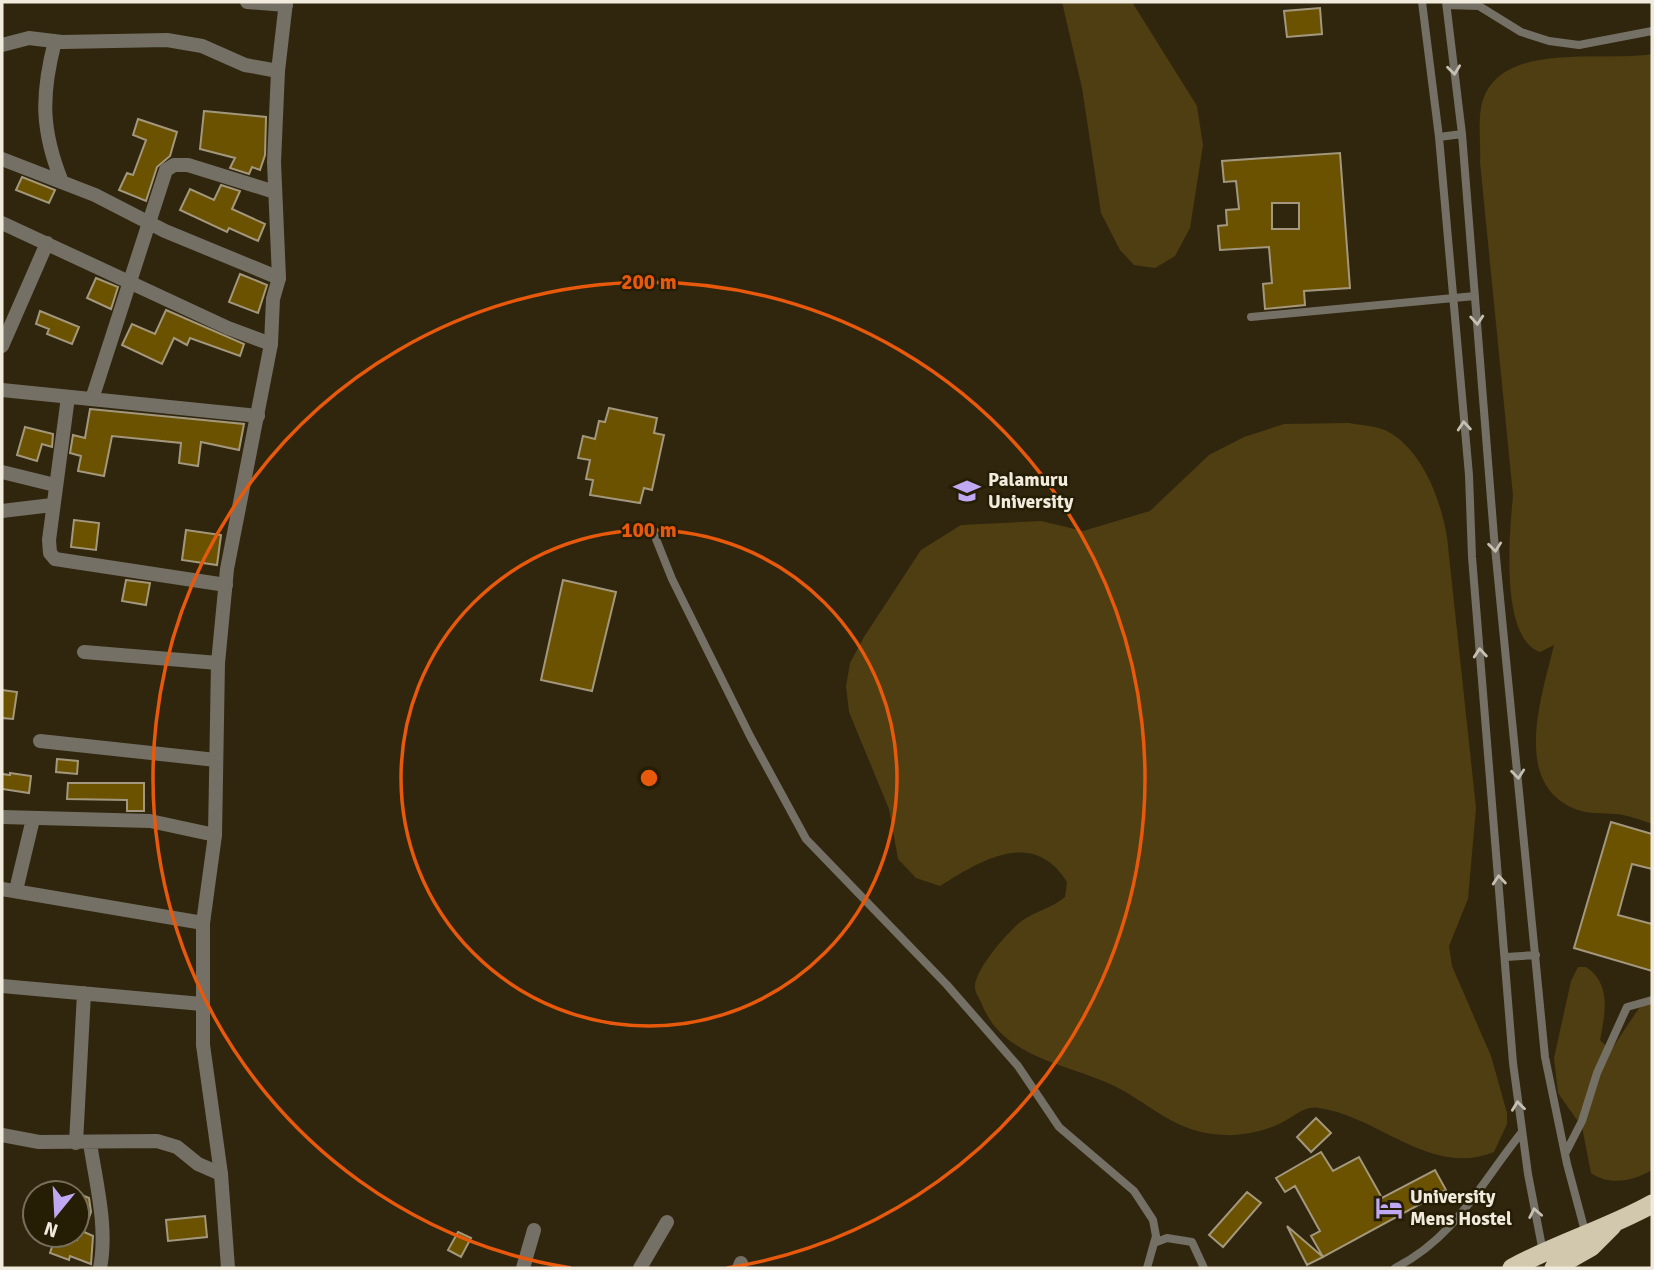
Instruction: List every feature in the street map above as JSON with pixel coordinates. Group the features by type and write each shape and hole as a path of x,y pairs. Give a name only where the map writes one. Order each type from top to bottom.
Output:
{"highway":[{"path":"1512,1268 1550,1263 1652,1204"}],"street":[{"path":"229,1268 221,1174 203,1045 203,923 215,835 218,663 226,585 271,344 273,299 279,278 275,192 278,71 286,3 247,2"},
{"path":"2,45 29,38 55,41 167,40 202,46 245,65 278,71"},
{"path":"55,41 44,89 44,124 49,151 62,182"},
{"path":"2,159 95,195 150,223 279,278"},
{"path":"92,399 163,179 174,165 188,165 275,192"},
{"path":"2,223 271,344"},
{"path":"2,346 47,243"},
{"path":"2,390 258,416"},
{"path":"68,397 48,540 50,553 55,559 226,585"},
{"path":"2,472 55,485"},
{"path":"2,511 52,505"},
{"path":"85,652 218,663"},
{"path":"40,741 216,760"},
{"path":"2,817 150,821 215,835"},
{"path":"33,819 9,889 203,923"},
{"path":"2,986 202,1003"},
{"path":"84,993 83,1143 102,1231 103,1252 100,1268"},
{"path":"2,1135 39,1142 157,1141 177,1147 198,1164 221,1174"},
{"path":"640,1268 667,1222"},
{"path":"523,1268 534,1230"}],"lane":[{"path":"1422,2 1439,137 1513,1063 1522,1132 1550,1263"},
{"path":"1588,1240 1545,1057 1494,537 1462,134 1446,4 1479,6 1521,32 1549,41 1579,45 1652,31"},
{"path":"1439,137 1462,134"},
{"path":"1251,317 1475,296"},
{"path":"652,529 684,603 806,839 1018,1066 1059,1127 1133,1191 1153,1220 1156,1236 1147,1268"},
{"path":"1506,957 1536,955"},
{"path":"1566,1152 1582,1121 1597,1073 1628,1007 1652,1000"},
{"path":"1395,1268 1433,1245 1455,1224 1482,1182 1522,1132"},
{"path":"1154,1243 1167,1238 1192,1242 1204,1268"}],"shaded area":[{"path":"1062,2 1132,2 1197,106 1203,145 1190,228 1175,256 1155,268 1134,265 1120,250 1101,213 1082,88"},
{"path":"1652,54 1652,824 1625,815 1578,810 1557,798 1544,781 1537,761 1538,713 1554,645 1540,652 1527,643 1518,626 1513,605 1509,556 1513,495 1480,162 1480,128 1481,108 1490,86 1506,71 1553,58"},
{"path":"1349,423 1387,431 1411,451 1435,493 1447,537 1476,808 1468,899 1449,946 1452,966 1491,1056 1507,1113 1507,1124 1494,1152 1471,1158 1427,1152 1341,1113 1319,1108 1304,1110 1275,1126 1253,1132 1231,1135 1206,1133 1177,1123 1110,1084 1018,1047 990,1020 976,991 976,981 993,951 1017,925 1065,897 1067,882 1053,865 1038,856 1022,853 989,859 940,886 916,878 898,859 889,809 849,712 846,686 850,663 864,637 921,550 961,525 1041,521 1083,531 1150,511 1209,455 1244,437 1284,424"},
{"path":"1578,967 1586,967 1600,982 1605,1010 1600,1040 1607,1047 1613,1047 1645,999 1652,995 1652,1170 1630,1179 1606,1180 1591,1173 1582,1127 1558,1093 1554,1058 1571,981"}],"building":[{"path":"1320,8 1322,34 1287,37 1284,11"},
{"path":"204,111 266,117 265,155 260,170 252,167 249,174 230,168 235,158 200,149"},
{"path":"138,119 177,132 170,156 157,167 146,201 119,190 127,173 133,175 146,140 133,135"},
{"path":"1340,153 1350,288 1304,291 1305,305 1265,309 1263,284 1272,283 1269,247 1220,250 1218,226 1227,225 1226,210 1239,209 1236,181 1224,182 1222,161","holes":["1272,203 1299,203 1299,229 1272,229"]},
{"path":"22,177 55,190 49,203 16,190"},
{"path":"221,185 240,191 232,209 265,224 258,241 229,228 227,232 180,210 190,189 214,200"},
{"path":"240,274 267,285 258,313 229,302"},
{"path":"96,278 118,287 111,309 87,298"},
{"path":"166,310 244,344 240,356 190,338 187,345 174,338 162,364 122,345 132,324 155,334"},
{"path":"40,311 79,327 72,344 47,334 49,329 36,324"},
{"path":"609,408 657,418 654,433 664,435 652,490 644,488 640,503 590,495 593,480 586,479 590,460 578,458 583,436 595,439 599,421 605,422"},
{"path":"90,409 244,424 239,450 201,442 198,466 179,463 181,443 112,436 104,476 78,471 81,456 70,453 73,435 85,438"},
{"path":"25,427 53,434 52,447 42,444 37,461 17,455"},
{"path":"74,520 99,523 96,550 71,547"},
{"path":"186,530 221,535 217,565 182,560"},
{"path":"126,580 150,583 146,605 122,601"},
{"path":"563,580 616,592 592,691 541,680"},
{"path":"2,690 17,692 13,719 2,718"},
{"path":"57,759 78,761 77,774 56,772"},
{"path":"2,774 31,776 29,793 2,789"},
{"path":"68,783 144,783 144,811 127,811 127,800 67,799"},
{"path":"1611,822 1652,834 1652,869 1632,864 1618,915 1652,924 1652,971 1574,948"},
{"path":"1316,1118 1331,1133 1311,1152 1297,1137"},
{"name":"University Mens Hostel","path":"1321,1152 1333,1171 1359,1157 1382,1198 1435,1170 1446,1190 1323,1257 1311,1236 1320,1231 1295,1186 1285,1192 1276,1178"},
{"path":"1247,1192 1261,1203 1223,1247 1209,1235"},
{"path":"205,1216 207,1237 168,1241 166,1220"},
{"path":"1287,1226 1323,1257 1307,1265"},
{"path":"458,1232 471,1238 461,1257 448,1250"},
{"path":"91,1235 93,1236 91,1264 70,1256 69,1260 50,1253 51,1249 91,1249"}],"place":[{"name":"Palamuru University","path":"967,491"},
{"name":"University Mens Hostel","path":"1389,1208"}]}
